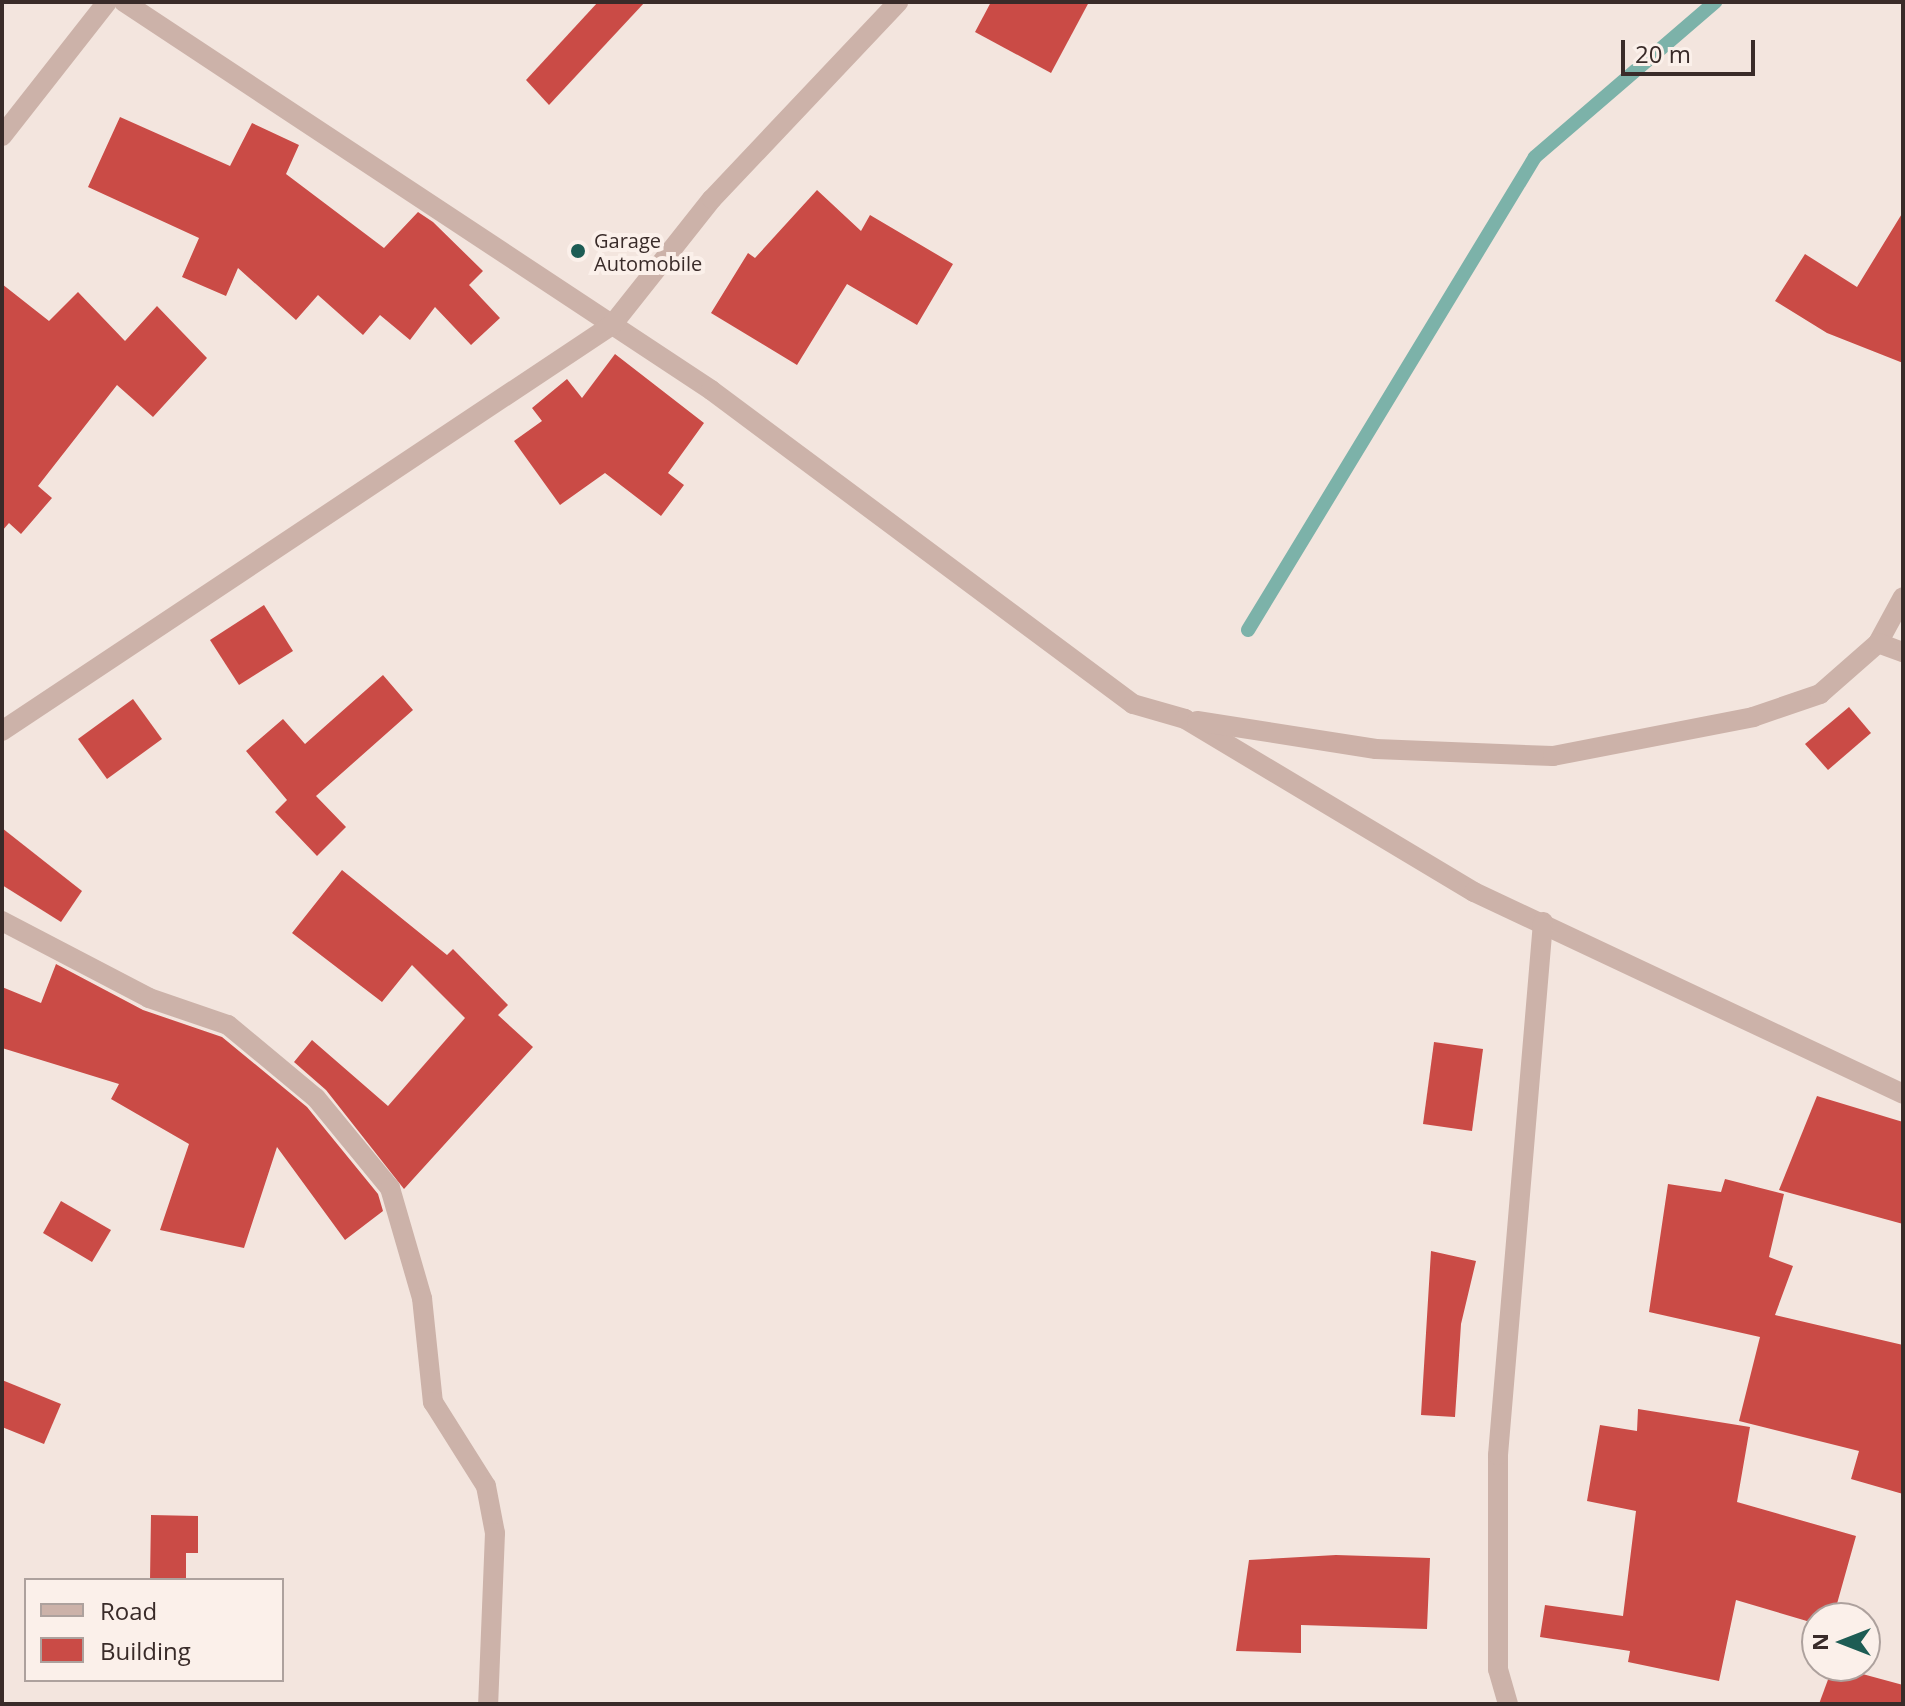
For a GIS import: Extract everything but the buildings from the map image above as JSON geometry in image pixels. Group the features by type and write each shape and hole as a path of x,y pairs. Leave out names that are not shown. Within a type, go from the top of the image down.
{"street":[{"path":"2,136 107,2"},
{"path":"124,2 612,325 1133,704 1185,719 1376,749 1553,756 1753,717 1820,694 1878,643 1903,597"},
{"path":"2,731 612,325 712,199 898,2"},
{"path":"1878,643 1903,652"},
{"path":"1185,719 1474,892 1903,1094"},
{"path":"2,921 149,998 228,1025 316,1098 390,1188 422,1298 433,1402 486,1486 495,1533 488,1704"},
{"path":"1508,1704 1498,1669 1498,1455 1543,922"}],"waterway":[{"path":"1248,630 1535,157 1715,2"}],"place":[{"name":"Garage Automobile","path":"578,251"}]}
